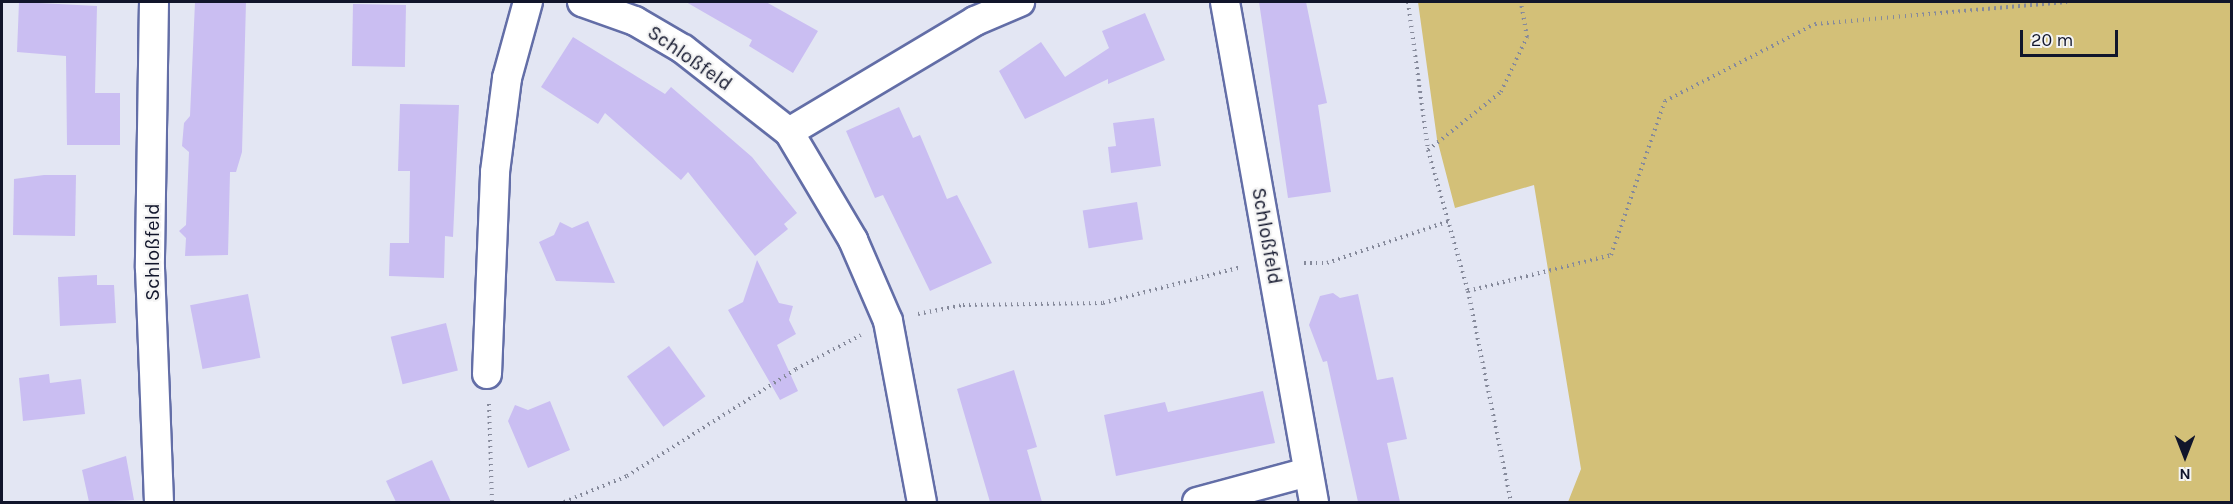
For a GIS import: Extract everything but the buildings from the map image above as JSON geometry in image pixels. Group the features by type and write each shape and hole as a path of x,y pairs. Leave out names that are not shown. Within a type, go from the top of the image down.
{"street":[{"name":"Schloßfeld","path":"154,2 150,268 159,502"},
{"path":"488,374 495,172 507,78 528,2"},
{"name":"Schloßfeld","path":"582,2 634,21 683,49 789,132 853,240 888,321 922,502"},
{"path":"789,132 975,21 1020,2"},
{"name":"Schloßfeld","path":"1224,2 1314,502"},
{"path":"1197,502 1308,471"}],"path":[{"path":"1408,2 1428,150 1468,291 1511,502"},
{"path":"1428,150 1501,92 1527,37 1521,2"},
{"path":"1468,291 1611,255 1665,101 1815,24 2067,2"},
{"path":"1271,257 1327,263 1449,222"},
{"path":"488,374 492,502"}],"shaded area":[{"path":"1418,2 2231,2 2231,502 1568,502 1581,469 1534,185 1455,208 1437,139"}]}
